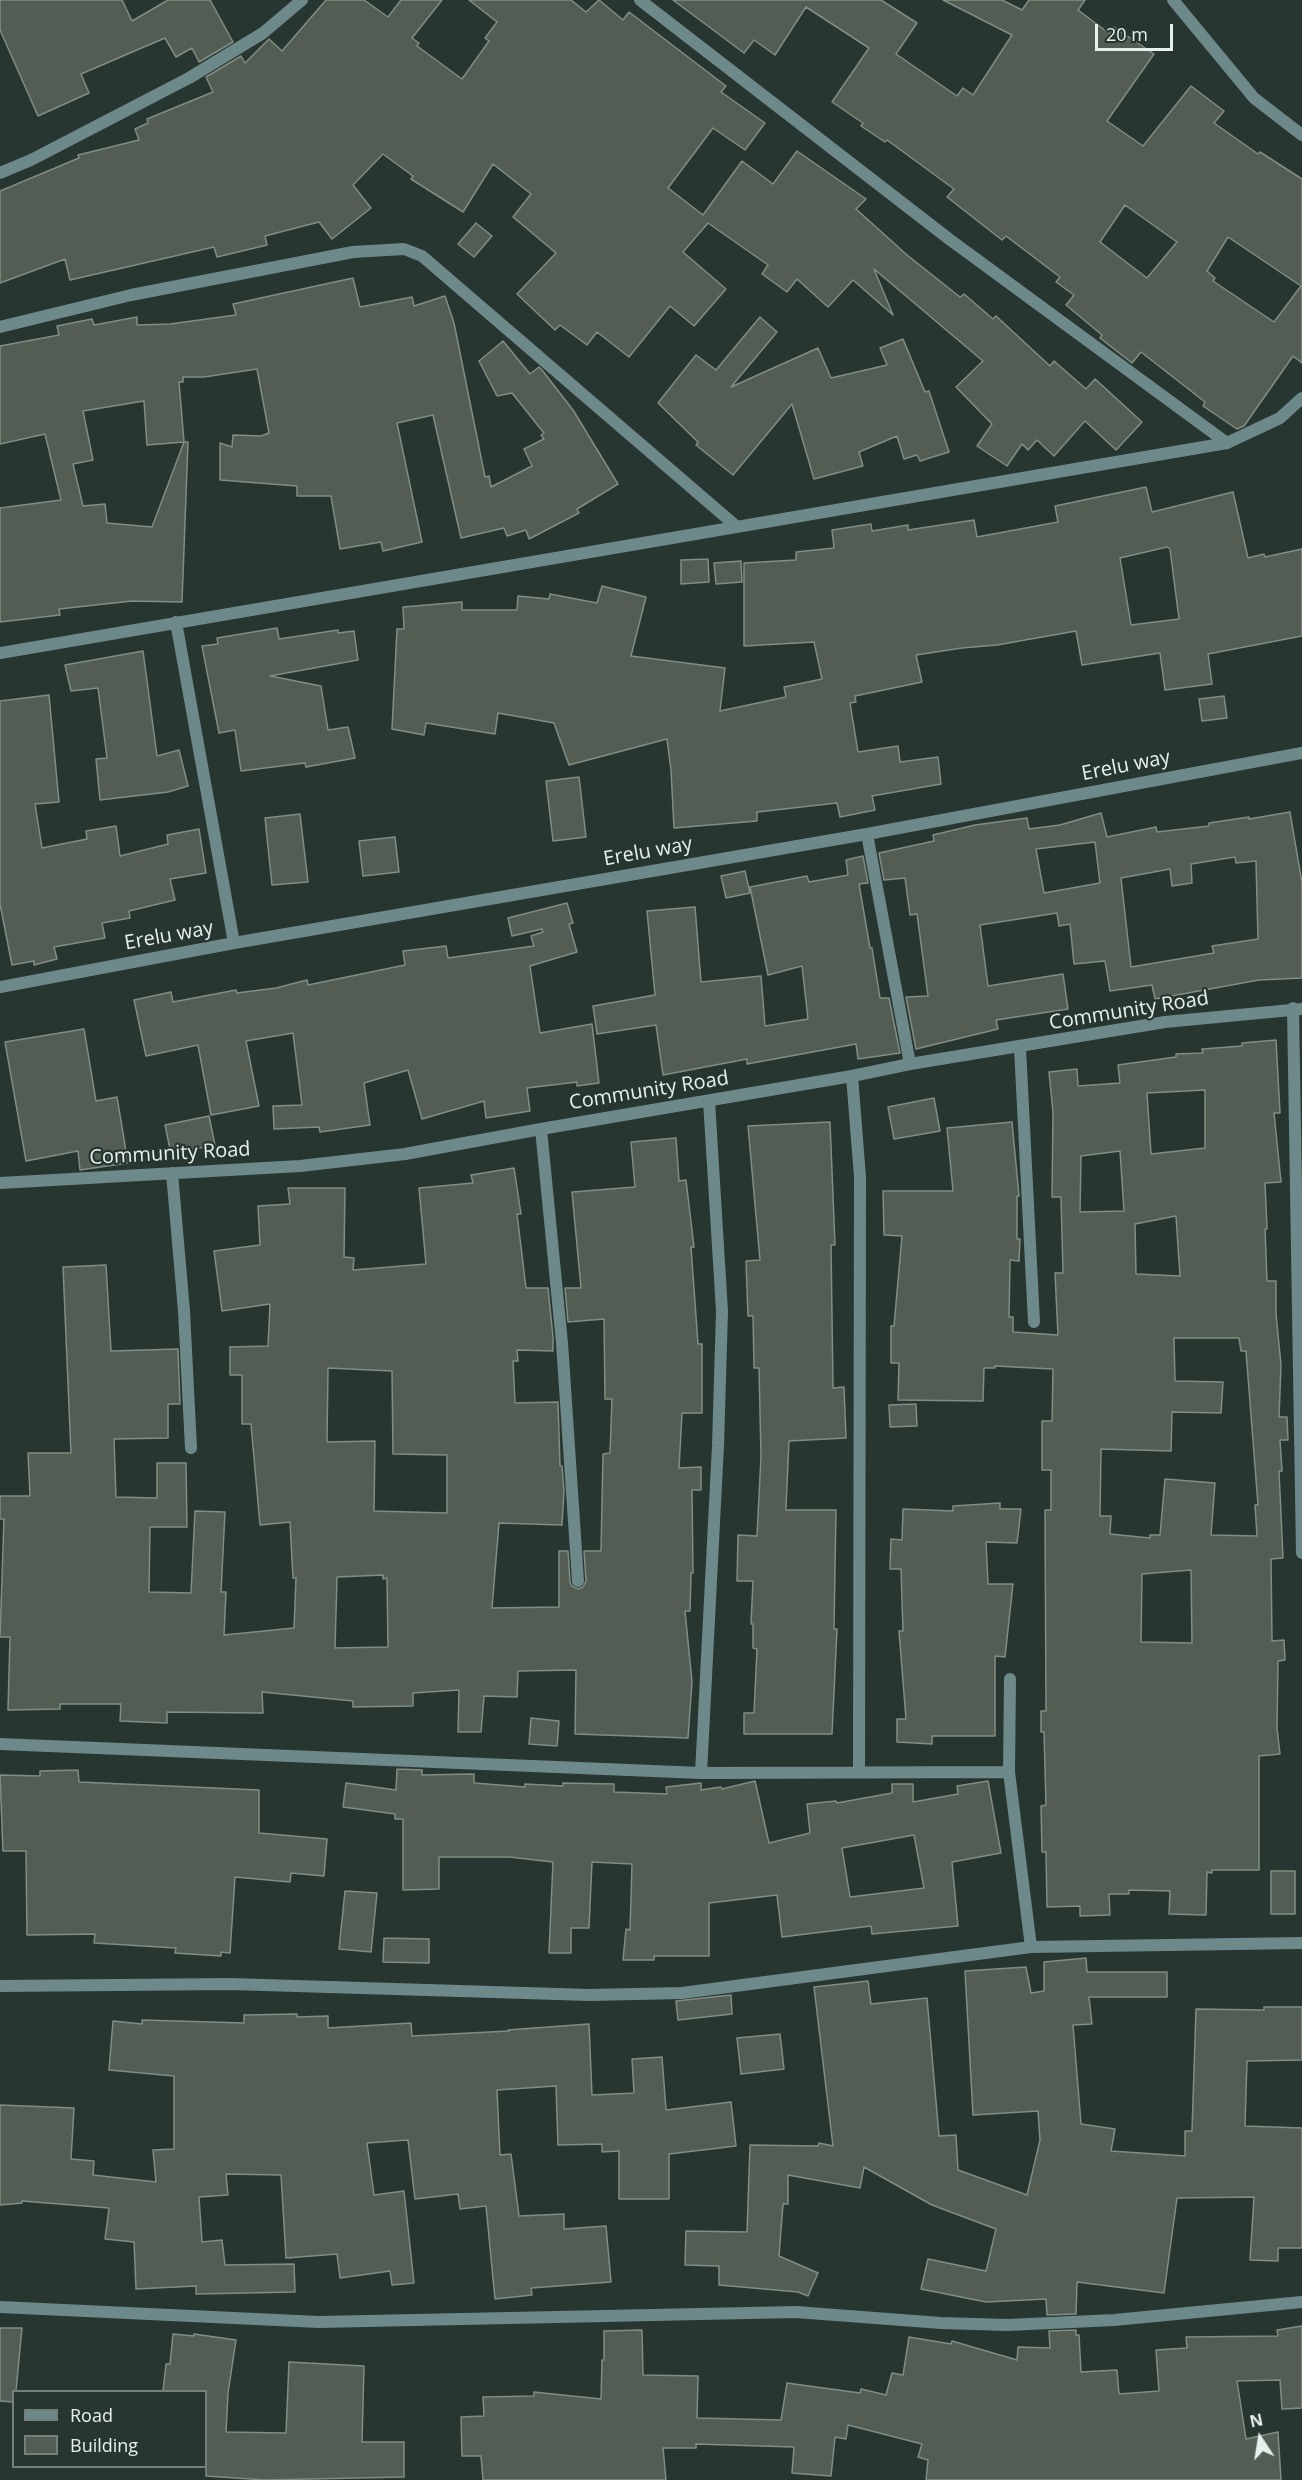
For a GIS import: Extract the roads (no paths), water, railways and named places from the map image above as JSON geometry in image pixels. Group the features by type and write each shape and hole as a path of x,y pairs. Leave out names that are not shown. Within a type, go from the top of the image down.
{"street":[{"path":"0,173 31,160 189,78 263,33 302,0"},
{"path":"640,0 949,239 1227,443"},
{"path":"1173,0 1254,98 1302,135"},
{"path":"0,327 131,295 294,263 352,252 404,249 422,256 736,526"},
{"path":"0,653 1227,443 1280,418 1302,398"},
{"path":"176,622 234,944"},
{"name":"Erelu way","path":"0,987 867,834 1302,753"},
{"path":"867,834 910,1064"},
{"path":"1297,1008 1302,1553"},
{"name":"Community Road","path":"0,1183 300,1166 405,1154 910,1064 1020,1048 1165,1022 1297,1008"},
{"path":"1020,1048 1034,1322"},
{"path":"852,1076 860,1177 859,1771"},
{"path":"701,1773 718,1446 722,1311 709,1101"},
{"path":"541,1129 562,1343 578,1581"},
{"path":"172,1173 184,1311 190,1448"},
{"path":"1010,1679 1009,1772 1031,1947"},
{"path":"0,1744 701,1773 1009,1772"},
{"path":"0,1986 231,1984 590,1995 682,1993 1031,1947 1302,1942"},
{"path":"0,2307 319,2322 796,2312 941,2323 1008,2325 1114,2320 1302,2302"}]}
